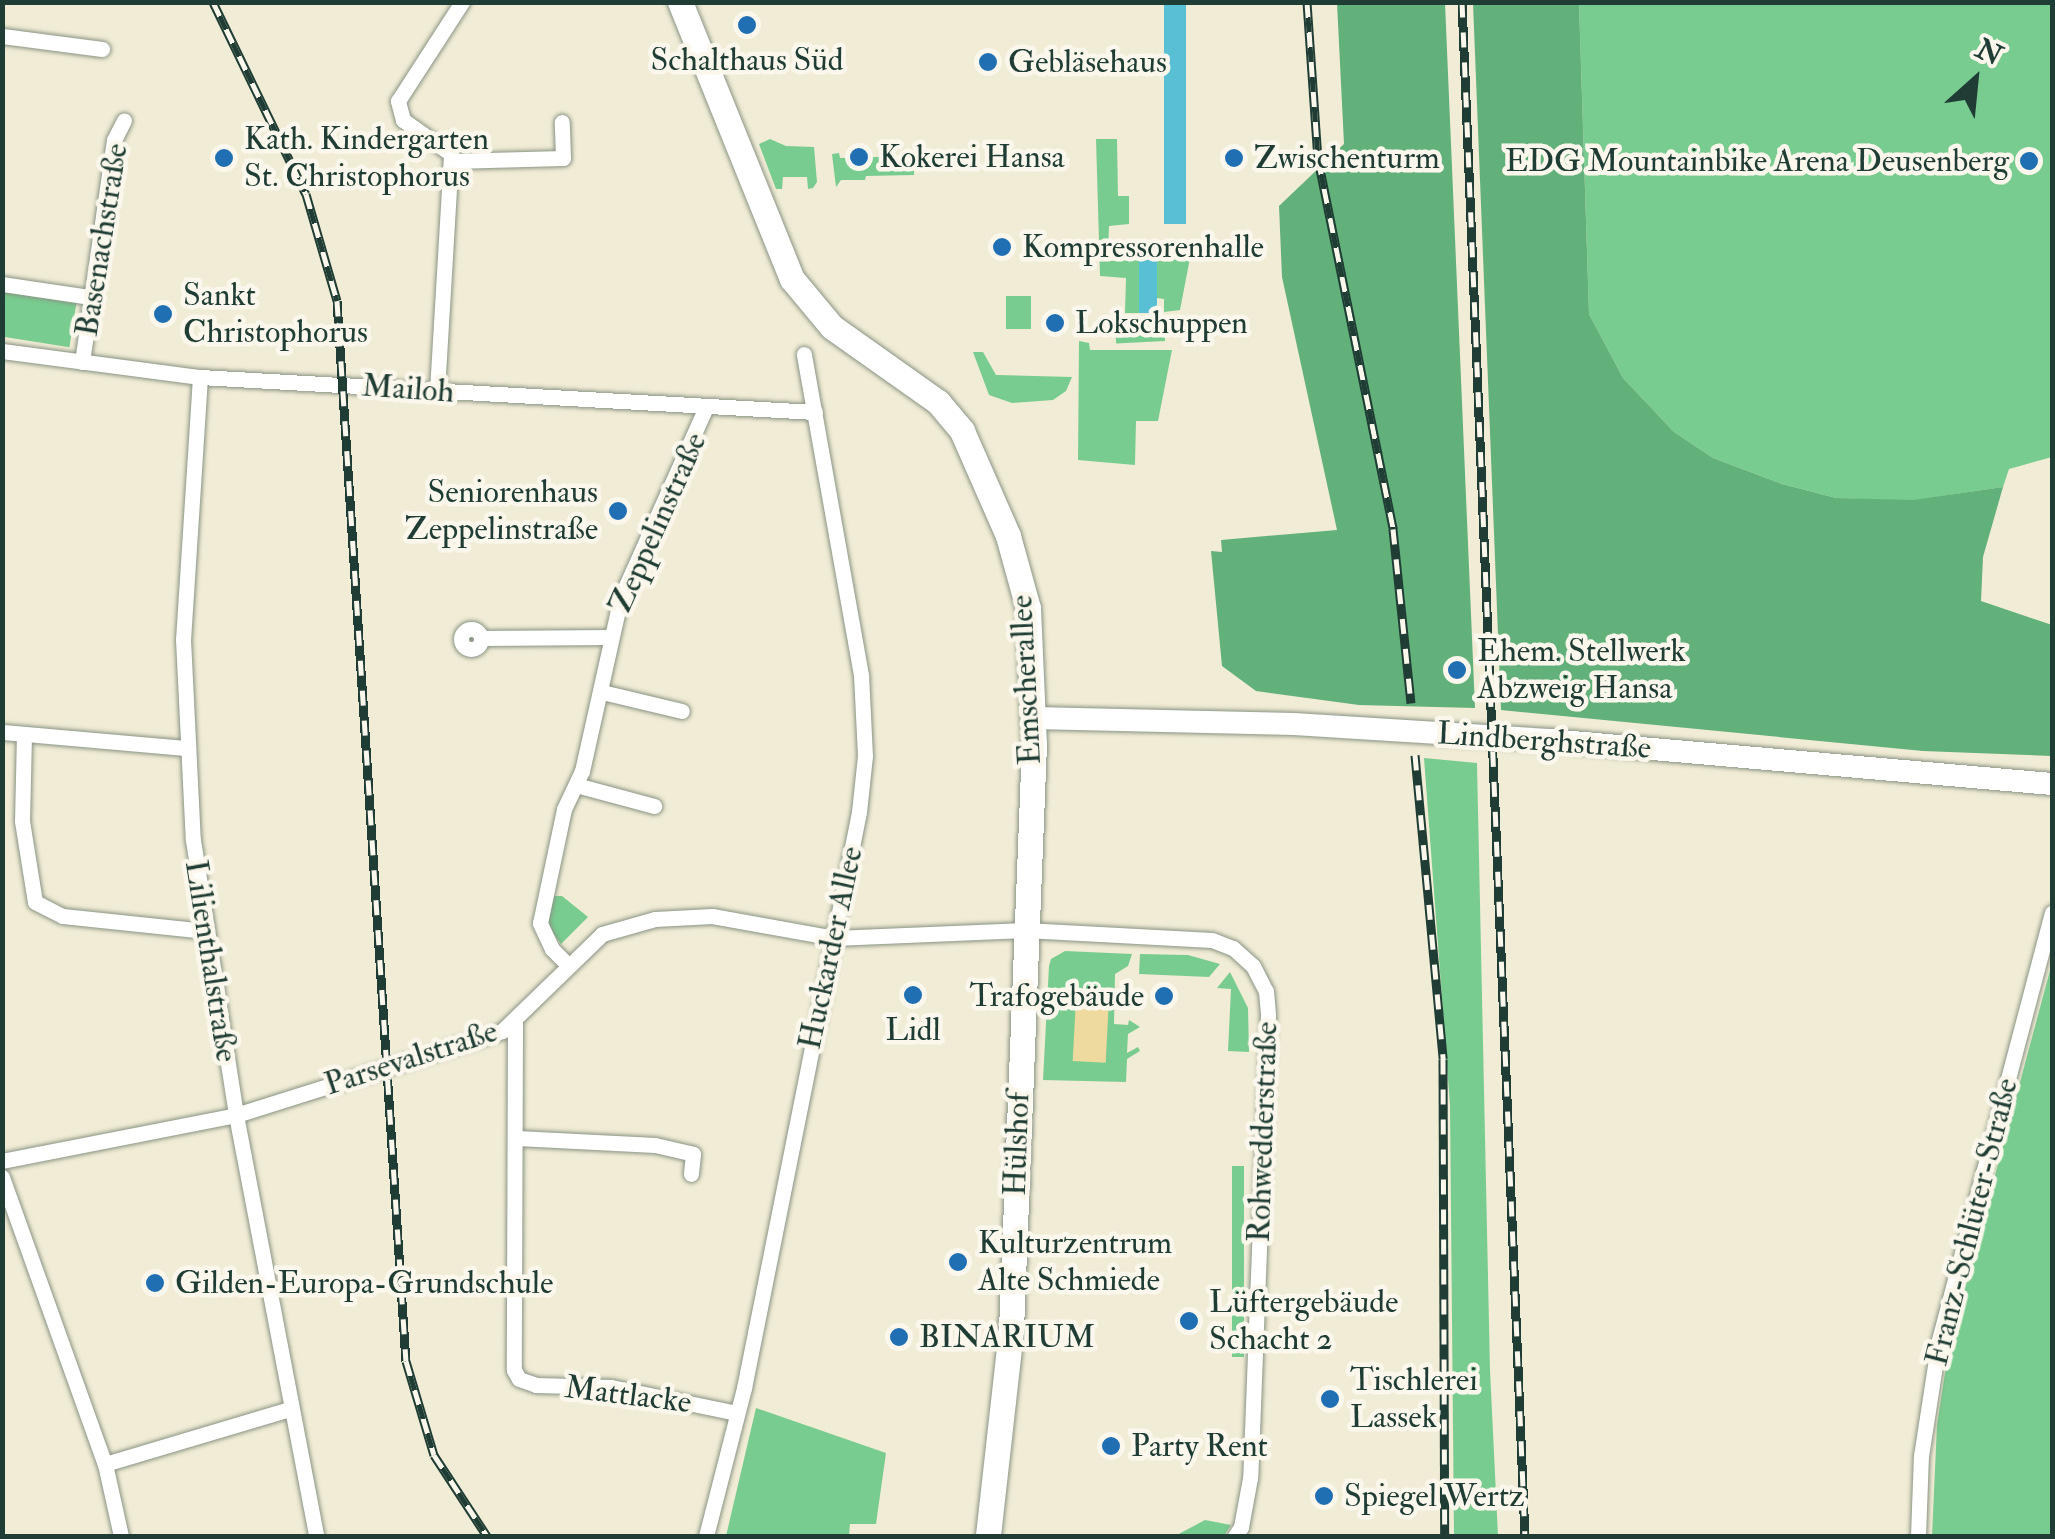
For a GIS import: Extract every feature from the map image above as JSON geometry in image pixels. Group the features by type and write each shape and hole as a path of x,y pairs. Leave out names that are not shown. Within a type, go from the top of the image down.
{"main road":[{"name":"Emscherallee","path":"680,2 782,261 803,296 832,327 938,402 962,431 1018,567 1028,608 1034,718 1024,930"},
{"name":"Lindberghstraße","path":"1034,718 1283,724 1550,740 2052,784"},
{"name":"Hülshof","path":"988,1536 1011,1330 1024,930"}],"street":[{"path":"437,391 451,154 403,120 398,107 401,94 462,2"},
{"path":"2,36 102,49"},
{"name":"Basenachstraße","path":"82,362 114,140 124,120"},
{"path":"451,161 563,158 562,122"},
{"path":"2,284 90,297"},
{"name":"Mailoh","path":"2,350 200,378 705,410 815,412"},
{"name":"Huckarder Allee","path":"706,1536 737,1413 859,812 865,715 804,354"},
{"name":"Lilienthalstraße","path":"200,378 182,639 186,748 204,931 316,1536"},
{"name":"Zeppelinstraße","path":"568,965 552,949 540,922 564,808 576,785 602,692 611,637 634,564 646,549 705,410"},
{"name":"Zeppelinstraße","path":"482,638 611,637"},
{"path":"602,692 682,712"},
{"path":"2,732 186,748"},
{"path":"24,734 22,821 35,902 63,916 204,931"},
{"path":"576,785 654,806"},
{"name":"Franz-Schlüter-Straße","path":"1918,1536 1921,1456 1939,1340 2052,913"},
{"name":"Parsevalstraße","path":"2,1161 236,1115 502,1031 516,1023 602,934 655,919 712,916 834,938 1024,930"},
{"name":"Rohwedderstraße","path":"1024,930 1212,940 1247,958 1266,991 1250,1478 1241,1528 1235,1536"},
{"path":"516,1023 517,1138 656,1146 693,1154 691,1174"},
{"name":"Mattlacke","path":"517,1138 511,1358 519,1378 536,1385 622,1389 737,1413"},
{"path":"2,1178 104,1464 121,1536"},
{"path":"104,1464 290,1409"}],"green space":[{"path":"1337,3 1445,3 1475,708 1359,705 1256,691 1222,666 1211,551 1222,552 1221,540 1337,530 1282,277 1279,206 1344,144"},
{"path":"1473,3 1579,3 1589,314 1623,378 1674,432 1713,458 1782,484 1836,498 1913,500 2003,487 1983,557 1981,601 2052,625 2052,756 1923,751 1501,710"},
{"path":"1579,3 2052,3 2052,457 2009,469 2003,487 1909,501 1836,498 1782,484 1713,458 1674,432 1623,378 1589,314"},
{"path":"770,139 786,146 814,147 817,182 813,188 808,189 807,177 783,177 782,189 776,189 759,144"},
{"path":"1096,139 1117,139 1118,196 1129,196 1129,224 1109,226 1108,253 1110,261 1139,260 1140,313 1125,313 1126,278 1100,276"},
{"path":"839,153 840,158 914,156 914,175 866,176 865,180 841,180 836,187 832,154"},
{"path":"1190,258 1180,310 1164,312 1164,299 1157,298 1157,260"},
{"path":"3,287 77,299 69,347 2,336"},
{"path":"1006,296 1031,296 1031,329 1006,329"},
{"path":"1164,321 1165,341 1116,344 1115,324"},
{"path":"1079,341 1089,343 1090,350 1172,350 1158,421 1136,421 1135,465 1078,460"},
{"path":"973,352 983,352 996,375 1072,377 1066,391 1053,400 1012,403 989,395"},
{"path":"1424,758 1477,763 1490,1370 1498,1536 1454,1536 1450,1105"},
{"path":"549,896 562,896 588,917 561,944 547,925"},
{"path":"1065,951 1132,954 1128,966 1115,974 1114,1024 1128,1025 1129,1020 1140,1027 1128,1034 1127,1053 1138,1047 1140,1051 1127,1059 1126,1082 1043,1080 1049,966 1051,959"},
{"path":"1140,954 1188,955 1220,964 1209,977 1139,974"},
{"path":"2052,963 2052,1536 1932,1536 1937,1425 1949,1347"},
{"path":"1230,972 1248,1008 1249,1052 1228,1051 1231,989 1217,988"},
{"path":"1232,1166 1244,1166 1244,1357 1232,1357"},
{"path":"756,1408 886,1453 876,1524 850,1524 849,1536 726,1536"},
{"path":"1205,1520 1231,1525 1224,1536 1175,1536"}],"sand":[{"path":"1076,998 1109,1000 1106,1063 1073,1061"}],"water":[{"path":"1164,3 1186,3 1186,224 1164,224"},
{"path":"1139,260 1157,260 1157,313 1139,313"}],"railway":[{"path":"213,2 306,194 337,301 406,1361 434,1455 487,1536"},
{"path":"1307,2 1318,159 1393,529 1411,703"},
{"path":"1462,2 1525,1536"},
{"path":"1415,755 1443,1059 1445,1536"}],"place":[{"name":"Schalthaus Süd","path":"747,25"},
{"name":"Gebläsehaus","path":"988,62"},
{"name":"Kokerei Hansa","path":"859,157"},
{"name":"Kath. Kindergarten St. Christophorus","path":"224,158"},
{"name":"Zwischenturm","path":"1234,158"},
{"name":"EDG Mountainbike Arena Deusenberg","path":"2029,161"},
{"name":"Kompressorenhalle","path":"1002,247"},
{"name":"Sankt Christophorus","path":"163,314"},
{"name":"Lokschuppen","path":"1055,323"},
{"name":"Seniorenhaus Zeppelinstraße","path":"618,511"},
{"name":"Ehem. Stellwerk Abzweig Hansa","path":"1457,670"},
{"name":"Lidl","path":"913,995"},
{"name":"Trafogebäude","path":"1164,996"},
{"name":"Kulturzentrum Alte Schmiede","path":"958,1262"},
{"name":"Gilden-Europa-Grundschule","path":"155,1283"},
{"name":"Lüftergebäude Schacht 2","path":"1189,1321"},
{"name":"BINARIUM","path":"899,1337"},
{"name":"Tischlerei Lassek","path":"1330,1399"},
{"name":"Party Rent","path":"1111,1446"},
{"name":"Spiegel Wertz","path":"1324,1496"}]}
